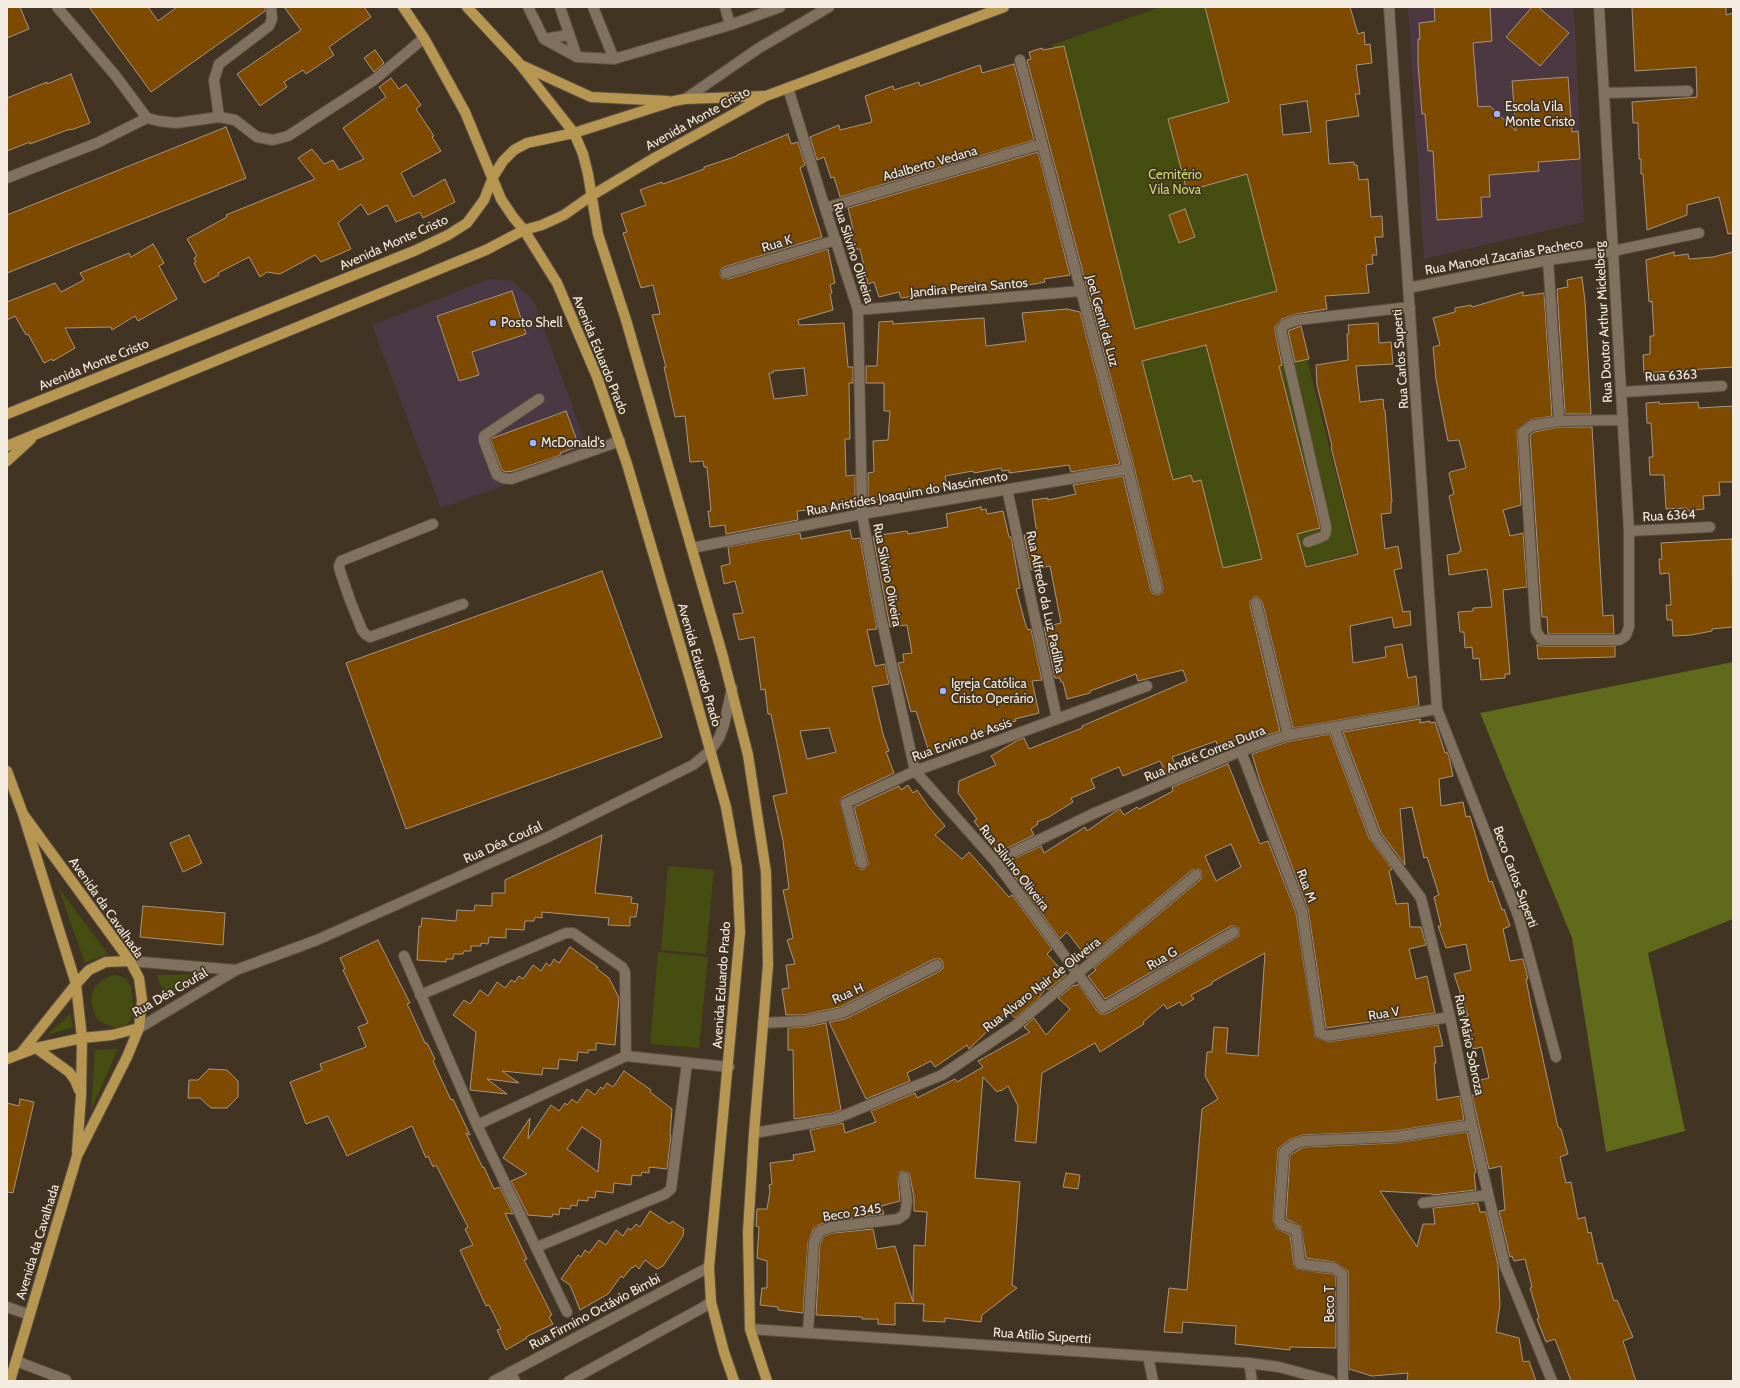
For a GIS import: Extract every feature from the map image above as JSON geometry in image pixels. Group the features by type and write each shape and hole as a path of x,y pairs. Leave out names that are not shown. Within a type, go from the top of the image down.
{"main road":[{"name":"Avenida Eduardo Prado","path":"403,7 424,38 465,112 501,199 524,230 557,283 597,377 620,441 726,807 737,868 740,932 729,1067 709,1267 711,1302 724,1352 734,1381"},
{"name":"Avenida Eduardo Prado","path":"468,7 519,64 574,133 583,154 598,234 626,320 692,548 732,688 748,755 766,872 768,965 754,1133 748,1232 750,1329 767,1381"},
{"name":"Avenida Monte Cristo","path":"7,446 486,250 524,230 542,225 564,215 591,196 656,157 766,96 1004,7"},
{"path":"519,64 591,97 674,101"},
{"name":"Avenida Monte Cristo","path":"7,414 406,254 448,235 467,223 484,200 492,177 503,161 514,150 527,143 574,133 674,101 685,99 766,96"},
{"path":"7,461 35,435"},
{"name":"Avenida da Cavalhada","path":"7,771 23,814 76,984 82,1038 81,1095 77,1156"},
{"name":"Avenida da Cavalhada","path":"10,1381 77,1156 127,1057 139,1028 142,1000 139,978 130,961 23,814"},
{"name":"Rua Déa Coufal","path":"21,1052 89,970 106,962 130,961"},
{"name":"Rua Déa Coufal","path":"7,1059 21,1052 36,1048 82,1038 112,1035 139,1028"},
{"path":"36,1048 69,1072 75,1080 81,1095"}],"street":[{"path":"57,7 115,75 147,118 159,122 176,123 219,117 235,120 258,137 273,140 288,136 374,80 424,38"},
{"path":"219,117 214,80 219,64 269,26 272,19 271,7"},
{"path":"528,7 544,39 577,57 614,59 730,25 780,7"},
{"path":"560,7 577,57"},
{"path":"593,7 614,59"},
{"path":"724,7 730,25"},
{"path":"685,99 759,48 829,7"},
{"name":"Rua Carlos Superti","path":"1388,7 1437,710"},
{"name":"Rua Doutor Arthur Mickelberg","path":"1559,421 1531,426 1523,432 1536,631 1542,640 1547,641 1619,640 1626,635 1628,627 1629,531 1599,7"},
{"path":"544,39 569,35"},
{"name":"Joel Gentil da Luz","path":"1020,60 1128,469 1157,589"},
{"name":"Rua Silvino Oliveira","path":"788,88 858,310 862,514 881,616 915,772 995,861 1103,1008"},
{"path":"1604,93 1688,91"},
{"path":"7,178 97,143 147,118"},
{"name":"Adalberto Vedana","path":"825,208 1042,144"},
{"name":"Rua Manoel Zacarias Pacheco","path":"1408,288 1548,260 1613,251 1699,233"},
{"name":"Rua K","path":"726,273 836,240"},
{"path":"1548,260 1559,421 1623,420"},
{"name":"Jandira Pereira Santos","path":"858,310 1081,291"},
{"path":"1308,542 1324,536 1326,526 1281,330 1284,325 1297,320 1410,307"},
{"name":"Rua 6363","path":"1622,392 1722,386"},
{"path":"540,399 484,436 484,441 497,475 510,479 620,441"},
{"name":"Rua Aristídes Joaquim do Nascimento","path":"692,548 862,514 1128,469"},
{"name":"Rua Alfredo da Luz Padilha","path":"1007,489 1057,720"},
{"path":"433,524 341,561 339,566 340,571 362,630 370,637 375,636 463,604"},
{"name":"Rua 6364","path":"1629,531 1710,527"},
{"path":"1256,603 1288,735"},
{"name":"Rua Ervino de Assis","path":"862,862 846,803 915,772 1147,686"},
{"name":"Rua Déa Coufal","path":"139,1028 236,970 317,940 548,837 694,765 710,751 719,738 724,725 732,688"},
{"name":"Rua André Correa Dutra","path":"995,861 1097,812 1241,751 1288,735 1437,710"},
{"name":"Beco Carlos Superti","path":"1437,710 1519,918 1556,1057"},
{"name":"Rua Mário Sobroza","path":"1334,727 1375,836 1420,898 1450,1017 1472,1125 1505,1266 1552,1381"},
{"name":"Rua M","path":"1241,751 1302,911 1320,1031 1322,1035"},
{"name":"Rua Alvaro Nair de Oliveira","path":"754,1133 835,1119 942,1075 1016,1025 1078,975 1196,875"},
{"name":"Rua G","path":"1103,1008 1234,932"},
{"path":"420,995 566,933 573,933 622,967 625,972 626,1056"},
{"path":"404,956 477,1125 567,1312"},
{"name":"Rua Déa Coufal","path":"130,961 236,970"},
{"name":"Rua H","path":"764,1022 804,1021 842,1013 937,965"},
{"name":"Rua V","path":"1322,1035 1327,1036 1450,1017"},
{"path":"477,1125 626,1056 729,1067"},
{"path":"537,1247 665,1194 670,1190 687,1063"},
{"name":"Beco T","path":"1343,1381 1342,1274 1334,1268 1300,1264 1296,1230 1282,1225 1278,1216 1284,1152 1293,1145 1303,1141 1395,1137 1472,1125"},
{"name":"Beco 2345","path":"808,1332 814,1242 820,1231 832,1227 898,1219 905,1214 907,1202 904,1177"},
{"path":"1423,1203 1488,1195"},
{"name":"Rua Firmino Octávio Bimbi","path":"494,1381 512,1377 709,1267"},
{"path":"569,1381 711,1302"},
{"path":"7,1307 30,1315"},
{"name":"Rua Atílio Supertti","path":"750,1329 1249,1363 1279,1366 1331,1381"},
{"path":"1148,1356 1153,1381"},
{"path":"16,1361 66,1380"},
{"path":"1249,1363 1252,1381"}],"shaded area":[{"name":"Escola Vila Monte Cristo","path":"1408,7 1574,7 1584,222 1424,259"},
{"path":"489,279 512,281 534,301 590,455 441,508 372,325"}],"green space":[{"name":"Cemitério Vila Nova","path":"1160,7 1218,7 1356,553 1192,596 1052,45"},
{"path":"1733,662 1733,919 1648,953 1685,1131 1606,1152 1572,938 1480,713"},
{"path":"668,866 714,870 706,954 661,950"},
{"path":"58,887 108,954 85,963"},
{"path":"658,952 708,957 699,1048 650,1044"},
{"path":"212,974 165,998 157,975"},
{"path":"116,975 126,979 131,987 134,1012 130,1021 126,1025 115,1028 96,1018 91,1002 95,987 101,981 110,976"},
{"path":"70,1014 73,1027 47,1035"},
{"path":"118,1049 91,1110 95,1050"}],"building":[{"path":"7,7 20,7 29,29 7,38"},
{"path":"89,7 148,7 158,21 177,7 265,7 265,11 151,92"},
{"path":"284,7 364,7 371,17 329,47 334,55 306,74 303,70 284,82 287,87 260,106 237,74 301,30"},
{"path":"1205,7 1350,7 1358,34 1364,32 1365,45 1370,44 1372,63 1356,65 1360,94 1355,94 1359,116 1326,121 1329,164 1354,162 1354,165 1357,165 1359,180 1368,179 1371,217 1382,216 1383,237 1375,237 1377,255 1372,255 1373,264 1366,265 1369,293 1325,296 1327,309 1296,314 1282,319 1275,327 1275,331 1282,365 1279,366 1320,527 1297,534 1306,567 1358,554 1317,385 1316,365 1348,360 1348,325 1378,323 1379,343 1391,342 1393,364 1356,366 1360,402 1383,399 1392,502 1391,513 1381,514 1385,549 1398,546 1402,568 1394,570 1403,612 1410,611 1411,625 1394,628 1392,617 1350,626 1353,663 1386,657 1385,647 1402,644 1408,678 1416,676 1419,706 1293,728 1262,601 1258,597 1254,597 1250,601 1250,605 1280,731 1249,741 1247,736 1218,747 1216,741 1172,757 1178,770 1167,775 1160,761 1123,776 1119,767 1091,779 1095,788 1071,798 1073,802 1049,817 1037,822 1038,824 1031,829 1034,835 997,853 974,821 977,819 958,793 959,781 996,765 991,756 1018,740 1024,738 1029,749 1082,728 1082,726 1187,681 1183,670 1138,681 1136,674 1090,691 1090,693 1067,699 1063,682 1061,682 1060,678 1055,678 1044,627 1061,623 1050,566 1031,570 1024,535 1037,534 1032,500 1048,498 1048,500 1076,494 1073,485 1123,476 1151,591 1153,594 1158,595 1162,593 1163,588 1134,467 1027,60 1031,59 1029,52 1042,48 1043,50 1064,46 1135,329 1277,291 1247,174 1187,191 1168,119 1229,102","holes":["1307,101 1311,132 1283,135 1280,105","1206,345 1262,559 1223,568 1201,480 1193,482 1191,475 1173,480 1142,361"]},
{"path":"1434,7 1490,7 1492,41 1473,43 1478,107 1490,106 1516,131 1512,81 1568,77 1572,132 1578,131 1580,159 1538,162 1539,171 1489,175 1490,197 1481,197 1482,217 1437,220 1433,151 1428,151 1425,114 1422,114 1418,64 1418,39 1420,39 1419,23 1435,21"},
{"path":"1532,7 1538,7 1569,33 1540,66 1506,37"},
{"path":"1632,7 1726,7 1726,15 1733,13 1733,233 1728,234 1719,197 1687,205 1687,215 1647,230 1643,174 1641,174 1641,159 1639,159 1638,123 1633,123 1632,102 1697,97 1696,67 1635,71"},
{"path":"375,50 384,63 374,72 364,58"},
{"path":"1014,64 1034,140 840,197 834,177 831,178 824,157 817,160 810,137 839,125 840,130 872,122 865,96 893,86 894,90 919,82 920,86 980,65 982,73"},
{"path":"71,74 90,123 7,151 7,98"},
{"path":"391,78 399,89 406,84 421,105 416,109 434,136 432,137 441,151 401,173 413,197 445,179 455,202 423,218 420,212 396,222 387,205 368,215 361,204 338,223 351,249 321,262 315,255 280,274 267,272 260,277 249,257 218,273 219,275 204,283 194,263 196,262 194,258 197,256 187,239 227,217 226,215 315,179 298,158 312,149 324,164 333,160 339,170 364,159 343,128 386,97 379,87"},
{"path":"226,127 246,178 7,273 7,215"},
{"path":"788,134 791,144 798,142 805,165 800,168 822,237 724,267 721,269 720,274 722,278 728,279 828,249 835,283 830,285 833,310 798,320 799,325 844,323 848,367 853,367 853,383 849,383 850,439 845,439 846,476 855,475 855,503 852,504 852,507 797,511 798,520 726,534 725,525 710,527 708,511 711,511 707,467 704,467 703,461 690,462 685,416 675,417 664,367 666,367 652,315 660,314 653,285 641,288 623,233 627,232 621,214 646,205 640,190 662,182 663,184","holes":["804,368 807,395 774,399 769,373 773,373 773,371"]},
{"path":"1038,152 1070,275 1044,279 1045,282 1012,289 991,291 981,291 981,288 940,290 941,292 921,293 921,295 901,298 899,292 879,297 874,282 868,284 860,249 854,249 849,230 853,229 848,208"},
{"path":"1185,209 1195,237 1179,243 1169,215"},
{"path":"153,244 164,263 159,266 177,299 138,321 135,316 112,330 111,327 65,328 75,348 53,361 52,359 44,363 28,334 26,335 15,316 7,320 7,302 55,283 61,292 84,280 80,273 129,253 131,257"},
{"path":"1674,252 1674,256 1688,254 1689,259 1713,257 1733,252 1733,367 1644,373 1643,355 1650,354 1650,336 1654,336 1652,301 1649,302 1646,260"},
{"path":"1582,277 1585,301 1591,414 1565,414 1557,289 1568,287 1567,280"},
{"path":"512,291 526,334 472,352 479,375 459,381 437,316"},
{"path":"1523,292 1523,296 1544,293 1552,416 1530,420 1517,430 1521,505 1503,510 1510,536 1523,533 1527,587 1503,590 1510,674 1505,674 1505,678 1481,680 1479,658 1473,659 1472,647 1465,648 1464,632 1460,632 1458,612 1473,611 1473,608 1492,607 1487,569 1449,575 1447,555 1459,553 1459,551 1461,551 1449,496 1454,494 1449,474 1450,472 1466,468 1459,440 1448,441 1436,379 1433,347 1440,345 1433,318 1455,312 1455,308 1471,305 1472,307"},
{"path":"1067,309 1080,312 1120,464 1071,472 1069,465 1009,473 1009,470 1002,471 1001,468 974,473 973,471 945,476 947,486 929,489 929,491 868,501 868,473 874,472 873,441 888,440 890,411 884,411 884,383 866,383 866,366 877,366 879,322 893,321 893,324 984,318 986,346 1026,341 1022,313"},
{"path":"1301,326 1309,359 1295,362 1288,331"},
{"path":"1659,402 1659,404 1698,402 1699,408 1733,406 1733,482 1719,482 1720,495 1703,496 1704,509 1687,511 1687,508 1666,509 1664,475 1650,475 1649,457 1653,457 1651,423 1647,423 1646,403"},
{"name":"McDonald's","path":"566,411 579,446 560,453 561,455 510,472 502,470 490,439"},
{"path":"1560,427 1592,427 1603,616 1613,615 1614,634 1548,634 1547,617 1542,617 1530,435 1534,432"},
{"path":"981,507 981,510 986,509 987,514 1003,511 1009,537 1011,537 1020,588 1016,589 1026,626 1028,630 1031,629 1042,680 1032,681 1039,713 1015,719 1016,721 954,742 956,746 930,755 916,711 911,712 898,663 904,662 903,654 912,653 907,625 890,627 873,536 907,531 908,534 948,527 946,514"},
{"path":"850,530 852,539 860,538 877,629 867,630 875,666 885,664 889,684 872,687 883,734 889,751 886,752 894,773 843,797 840,801 856,865 860,869 864,869 868,865 868,862 854,807 899,786 901,790 908,785 913,793 917,790 945,826 935,835 962,859 969,852 1009,897 1012,895 1052,949 1047,954 1066,975 1048,990 1046,988 1038,999 1015,1018 1008,1011 969,1049 967,1045 935,1067 931,1061 907,1073 910,1081 866,1099 829,1022 845,1019 940,971 943,968 943,962 940,959 934,959 840,1007 803,1015 786,1015 782,989 789,988 786,965 795,964 787,940 793,938 783,890 789,889 783,841 773,796 787,793 771,714 768,714 765,689 761,690 754,637 739,640 733,614 743,613 735,581 724,584 721,566 730,564 728,547 800,533 801,539","holes":["829,728 836,752 807,759 800,731"]},
{"path":"1732,539 1733,627 1712,629 1712,631 1691,635 1673,636 1672,620 1667,620 1666,605 1671,605 1669,573 1660,574 1659,559 1662,559 1661,543"},
{"path":"602,571 662,737 406,829 346,663"},
{"path":"1537,645 1615,646 1615,657 1538,659"},
{"path":"1420,719 1420,723 1430,721 1430,723 1435,722 1445,753 1447,752 1449,757 1453,776 1439,779 1441,806 1463,802 1466,817 1470,816 1489,882 1492,881 1502,910 1504,909 1510,926 1503,929 1510,961 1523,959 1528,979 1526,979 1531,1005 1558,1127 1561,1129 1568,1154 1560,1157 1566,1183 1571,1182 1578,1219 1585,1217 1588,1233 1591,1232 1598,1264 1602,1263 1614,1301 1617,1300 1633,1337 1623,1341 1636,1381 1571,1381 1555,1339 1546,1342 1537,1319 1539,1318 1530,1288 1532,1287 1525,1259 1514,1261 1512,1256 1510,1257 1499,1211 1505,1210 1501,1166 1489,1169 1472,1095 1475,1095 1472,1082 1489,1078 1482,1047 1473,1049 1463,1017 1468,1016 1454,974 1471,970 1466,944 1446,948 1438,926 1441,926 1434,897 1439,895 1427,857 1424,858 1412,807 1400,809 1405,865 1381,833 1343,732"},
{"path":"1330,734 1369,838 1392,869 1389,871 1396,904 1408,903 1410,927 1421,927 1426,945 1409,949 1416,979 1427,976 1435,1013 1326,1028 1308,909 1260,781 1252,754 1290,741"},
{"path":"1228,764 1260,844 1268,841 1296,913 1315,1037 1328,1042 1438,1025 1443,1046 1434,1047 1437,1100 1460,1096 1464,1120 1394,1131 1302,1135 1289,1140 1278,1149 1273,1221 1277,1229 1290,1235 1294,1265 1296,1269 1332,1274 1336,1277 1336,1348 1290,1347 1290,1350 1235,1344 1236,1326 1183,1322 1182,1333 1164,1332 1169,1288 1187,1290 1202,1109 1218,1099 1205,1076 1207,1052 1212,1052 1214,1027 1228,1028 1226,1053 1258,1056 1265,953 1191,995 1194,999 1182,1006 1180,1002 1167,1009 1164,1004 1143,1022 1144,1024 1100,1052 1095,1043 1042,1073 1036,1143 1015,1141 1018,1106 1008,1086 997,1092 983,1077 975,1178 1020,1182 1012,1285 1017,1288 982,1315 981,1322 945,1318 945,1322 923,1321 924,1304 895,1303 895,1325 878,1324 878,1319 816,1315 820,1244 824,1236 833,1233 873,1229 877,1249 895,1246 913,1302 914,1245 925,1246 927,1212 914,1211 914,1198 910,1176 909,1173 904,1171 900,1172 898,1177 900,1201 881,1206 884,1214 831,1221 818,1225 814,1228 808,1242 803,1313 778,1310 778,1307 760,1305 762,1288 767,1288 767,1261 757,1258 759,1227 756,1226 757,1209 767,1209 770,1191 769,1185 772,1184 770,1163 794,1160 793,1155 815,1151 810,1130 843,1123 845,1133 876,1122 871,1111 915,1093 917,1098 955,1079 957,1082 983,1067 978,1061 1030,1032 1024,1027 1034,1018 1046,1035 1070,1009 1058,998 1074,985 1075,986 1078,984 1098,1012 1101,1014 1106,1014 1239,936 1239,928 1231,926 1105,999 1088,976 1096,970 1094,968 1200,880 1202,877 1201,871 1198,869 1192,870 1087,958 1067,932 1060,939 1005,863 1041,846 1044,853 1085,827 1087,831 1120,809 1124,815 1137,807 1139,809 1173,791 1172,787","holes":["1231,844 1241,867 1216,881 1205,856"]},
{"path":"189,835 202,863 183,872 170,843"},
{"path":"602,835 595,893 632,897 631,903 638,904 636,917 630,917 630,926 608,925 609,918 542,912 542,918 535,917 534,921 525,921 524,930 506,929 506,938 489,937 488,944 481,943 481,946 471,946 471,951 464,951 463,954 454,954 453,959 446,959 446,962 417,960 419,926 421,927 422,918 456,921 457,910 474,911 475,905 492,906 492,893 505,893 505,880"},
{"path":"143,906 225,913 223,945 140,937"},
{"path":"378,940 410,1003 407,1004 425,1043 427,1043 435,1059 433,1061 451,1100 453,1099 470,1135 466,1133 483,1168 484,1167 494,1189 500,1187 513,1214 505,1213 527,1259 524,1260 552,1315 549,1317 553,1324 526,1337 527,1338 506,1350 497,1330 501,1329 489,1305 486,1306 460,1250 473,1245 465,1229 468,1227 436,1165 433,1167 428,1156 426,1158 412,1126 347,1156 328,1116 306,1124 290,1082 322,1070 320,1064 366,1047 358,1027 368,1023 343,970 345,969 340,958"},
{"path":"570,947 598,967 596,968 609,978 619,998 615,1045 596,1043 596,1050 588,1050 588,1053 578,1052 577,1061 559,1059 558,1069 543,1068 542,1075 502,1071 519,1083 487,1079 507,1094 470,1090 476,1032 453,1015 464,1000 470,1004 480,990 488,996 497,982 505,988 511,980 515,982 519,976 523,979 533,965 541,971 546,963 550,966 554,959 559,963"},
{"path":"826,1023 841,1110 833,1113 794,1119 793,1050 788,1050 788,1028 805,1027"},
{"path":"209,1069 227,1070 238,1081 238,1097 227,1108 211,1108 200,1098 188,1098 189,1080 198,1080"},
{"path":"624,1071 651,1090 650,1092 672,1109 667,1169 649,1167 649,1173 642,1172 641,1176 632,1175 631,1185 614,1183 613,1193 596,1191 595,1198 588,1197 588,1201 578,1200 577,1206 571,1205 570,1209 560,1208 559,1215 553,1214 552,1217 528,1215 511,1181 527,1174 503,1158 530,1118 528,1139 551,1105 559,1111 565,1103 567,1105 572,1099 577,1103 587,1089 595,1095 601,1087 603,1089 607,1083 613,1087","holes":["582,1127 601,1140 598,1172 567,1149"]},
{"path":"20,1099 34,1102 13,1193 7,1192 7,1103 19,1106"},
{"path":"1467,1132 1476,1172 1474,1173 1476,1190 1432,1195 1380,1191 1417,1247 1423,1224 1435,1224 1433,1208 1478,1203 1480,1212 1486,1212 1498,1265 1500,1305 1496,1332 1519,1338 1523,1362 1529,1361 1536,1381 1407,1381 1408,1373 1372,1376 1349,1369 1348,1271 1335,1262 1306,1258 1301,1226 1286,1219 1290,1155 1304,1147 1395,1143"},
{"path":"1066,1173 1080,1175 1078,1189 1063,1187"},
{"path":"650,1211 670,1224 672,1221 684,1229 683,1236 663,1266 657,1269 645,1260 639,1269 635,1265 623,1278 621,1276 608,1294 580,1310 570,1285 561,1279 578,1255 581,1257 585,1250 589,1253 599,1240 606,1245 616,1230 623,1236 628,1228 631,1230 636,1224 640,1227"}],"place":[{"name":"Escola Vila Monte Cristo","path":"1497,114"},
{"name":"Posto Shell","path":"493,323"},
{"name":"McDonald's","path":"533,443"},
{"name":"Igreja Católica Cristo Operário","path":"943,691"}]}
